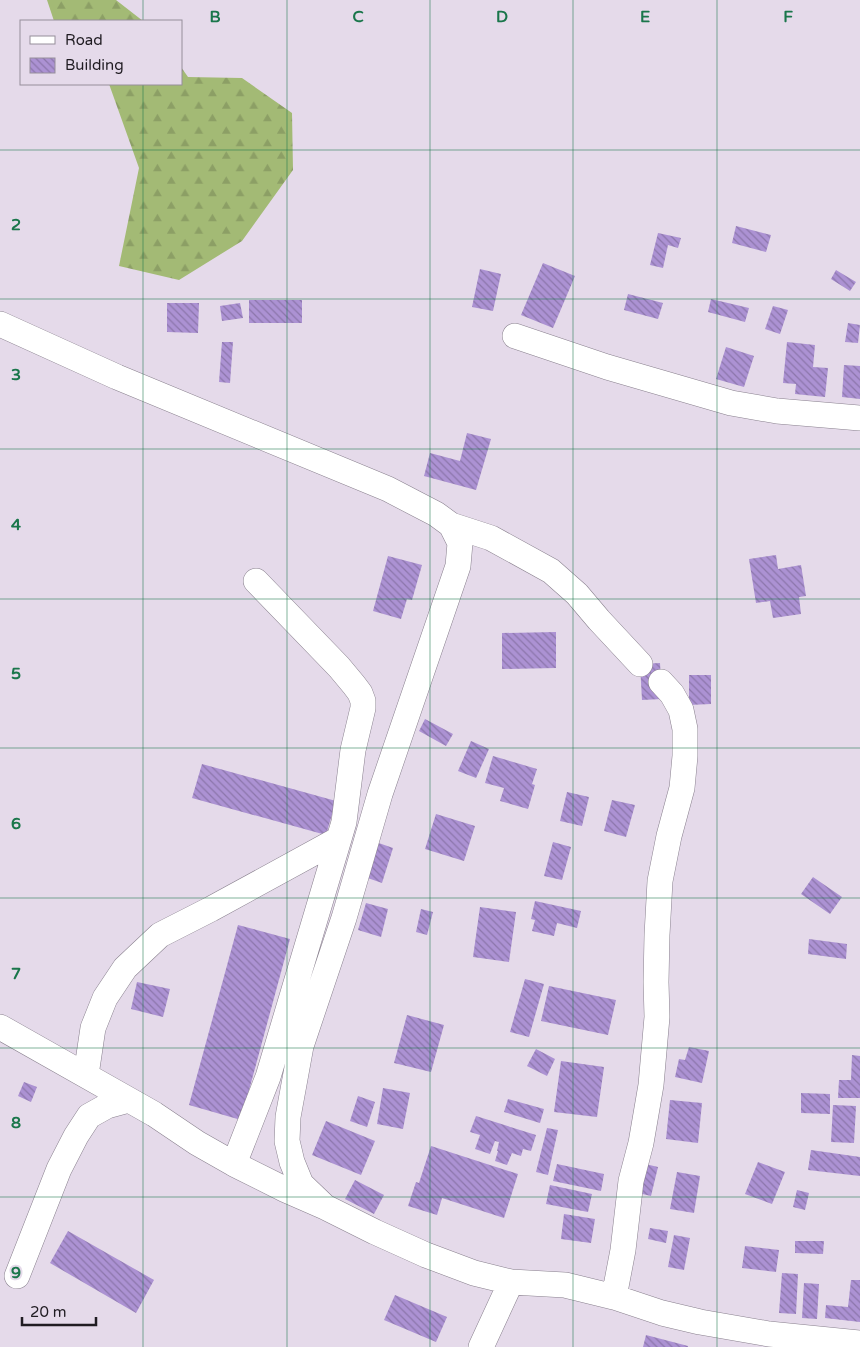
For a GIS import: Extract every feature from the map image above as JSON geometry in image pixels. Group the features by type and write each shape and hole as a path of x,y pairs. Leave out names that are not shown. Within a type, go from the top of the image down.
{"street":[{"path":"0,324 117,377 388,489 436,514 451,525 491,538 551,571 576,594 640,664"},
{"path":"515,336 607,367 731,403 777,411 860,418"},
{"path":"325,1207 301,1184 292,1162 287,1141 291,1099 301,1046 344,918 380,794 458,566 460,543 451,525"},
{"path":"234,1164 268,1077 344,822 353,750 363,708 360,693 339,667 256,581"},
{"path":"614,1297 624,1250 631,1181 642,1143 652,1076 657,1017 656,935 660,881 669,836 682,788 686,756 685,729 681,710 672,694 661,682"},
{"path":"86,1075 93,1028 105,998 125,968 160,935 212,909 339,839"},
{"path":"0,1027 154,1114 234,1164 375,1232 426,1255 474,1273 511,1282 565,1286 614,1297 662,1313 700,1322 769,1334 860,1343"},
{"path":"17,1276 59,1169 76,1136 89,1116 107,1106 129,1100"},
{"path":"481,1347 511,1282"}],"green space":[{"path":"47,0 116,0 142,20 54,20"},
{"path":"182,68 188,77 242,78 292,113 293,170 242,241 179,280 119,266 139,168 109,85 182,85"}],"building":[{"path":"736,226 771,235 766,252 732,243"},
{"path":"658,233 681,238 678,248 668,245 663,268 650,265"},
{"path":"543,263 575,276 553,328 521,315"},
{"path":"480,269 501,274 493,311 472,307"},
{"path":"836,270 856,282 850,291 831,279"},
{"path":"628,294 663,303 658,319 624,310"},
{"path":"711,299 749,308 745,322 708,312"},
{"path":"249,300 302,300 302,323 249,323"},
{"path":"167,303 199,303 198,333 167,332"},
{"path":"240,303 243,318 222,321 220,306"},
{"path":"773,306 788,310 780,334 765,329"},
{"path":"848,323 860,325 858,343 845,342"},
{"path":"222,342 233,342 230,383 219,382"},
{"path":"787,342 815,345 813,367 828,368 825,397 795,394 796,384 783,383"},
{"path":"726,347 754,356 744,387 716,379"},
{"path":"844,365 860,366 860,399 842,397"},
{"path":"467,433 491,439 476,490 424,476 430,453 460,461"},
{"path":"776,555 778,569 801,565 806,596 799,597 801,614 773,618 770,601 756,603 749,559"},
{"path":"388,556 422,565 412,600 407,599 401,619 373,611"},
{"path":"556,632 556,668 502,669 502,633"},
{"path":"660,663 662,699 642,700 640,664"},
{"path":"689,675 711,675 711,704 689,705"},
{"path":"425,719 453,734 446,746 419,731"},
{"path":"471,741 489,749 476,778 458,771"},
{"path":"493,756 537,769 532,784 535,785 528,809 500,801 504,788 485,783"},
{"path":"202,764 336,801 326,835 192,798"},
{"path":"567,792 589,797 582,826 560,821"},
{"path":"612,800 635,805 626,837 604,831"},
{"path":"436,814 475,826 464,861 425,849"},
{"path":"373,841 393,848 382,883 362,876"},
{"path":"553,842 571,847 562,880 544,876"},
{"path":"813,877 842,897 830,914 801,894"},
{"path":"535,901 581,911 577,928 557,923 554,936 532,931 535,920 531,919"},
{"path":"366,903 388,909 381,937 358,930"},
{"path":"480,907 516,912 509,962 473,957"},
{"path":"421,909 433,912 427,935 416,932"},
{"path":"238,925 290,939 241,1120 189,1105"},
{"path":"809,939 847,944 846,959 808,954"},
{"path":"525,979 544,984 529,1037 510,1032"},
{"path":"137,982 170,989 163,1017 131,1009"},
{"path":"549,986 616,1000 608,1035 541,1021"},
{"path":"407,1015 444,1025 431,1072 394,1063"},
{"path":"689,1047 709,1051 702,1083 675,1077 679,1059 685,1060"},
{"path":"536,1049 555,1059 547,1076 527,1066"},
{"path":"852,1055 860,1056 860,1098 838,1098 839,1080 851,1080"},
{"path":"561,1061 604,1067 597,1117 554,1112"},
{"path":"24,1082 37,1087 31,1102 18,1096"},
{"path":"383,1088 410,1093 403,1129 377,1124"},
{"path":"801,1093 830,1094 830,1114 801,1113"},
{"path":"358,1096 375,1102 367,1127 350,1121"},
{"path":"508,1099 544,1109 540,1123 504,1112"},
{"path":"670,1100 702,1103 698,1143 666,1139"},
{"path":"833,1105 856,1106 854,1143 831,1142"},
{"path":"476,1116 536,1135 531,1151 523,1149 521,1156 512,1153 507,1165 495,1161 499,1142 495,1141 490,1154 475,1149 480,1135 470,1132"},
{"path":"326,1121 375,1141 361,1175 312,1155"},
{"path":"547,1128 558,1130 548,1175 536,1172"},
{"path":"431,1146 518,1174 504,1218 442,1198 437,1215 408,1206 416,1182 419,1183"},
{"path":"811,1150 860,1157 860,1176 808,1170"},
{"path":"758,1162 785,1172 772,1204 745,1194"},
{"path":"641,1163 658,1167 651,1196 634,1192"},
{"path":"557,1164 604,1174 601,1191 553,1181"},
{"path":"677,1172 700,1176 694,1213 670,1209"},
{"path":"355,1180 384,1195 374,1214 345,1199"},
{"path":"550,1185 592,1194 588,1212 546,1204"},
{"path":"797,1190 809,1193 805,1210 793,1207"},
{"path":"564,1214 595,1219 591,1243 561,1239"},
{"path":"650,1228 668,1231 666,1243 648,1239"},
{"path":"68,1231 154,1280 136,1313 50,1263"},
{"path":"674,1235 690,1238 684,1270 668,1267"},
{"path":"795,1241 824,1241 823,1254 795,1253"},
{"path":"745,1246 779,1250 776,1272 742,1268"},
{"path":"782,1273 798,1274 796,1314 779,1313"},
{"path":"851,1280 860,1280 860,1322 825,1318 826,1305 848,1307"},
{"path":"804,1283 819,1284 817,1319 802,1318"},
{"path":"395,1295 447,1317 436,1342 384,1320"},
{"path":"646,1335 688,1346 688,1347 643,1347"}]}
